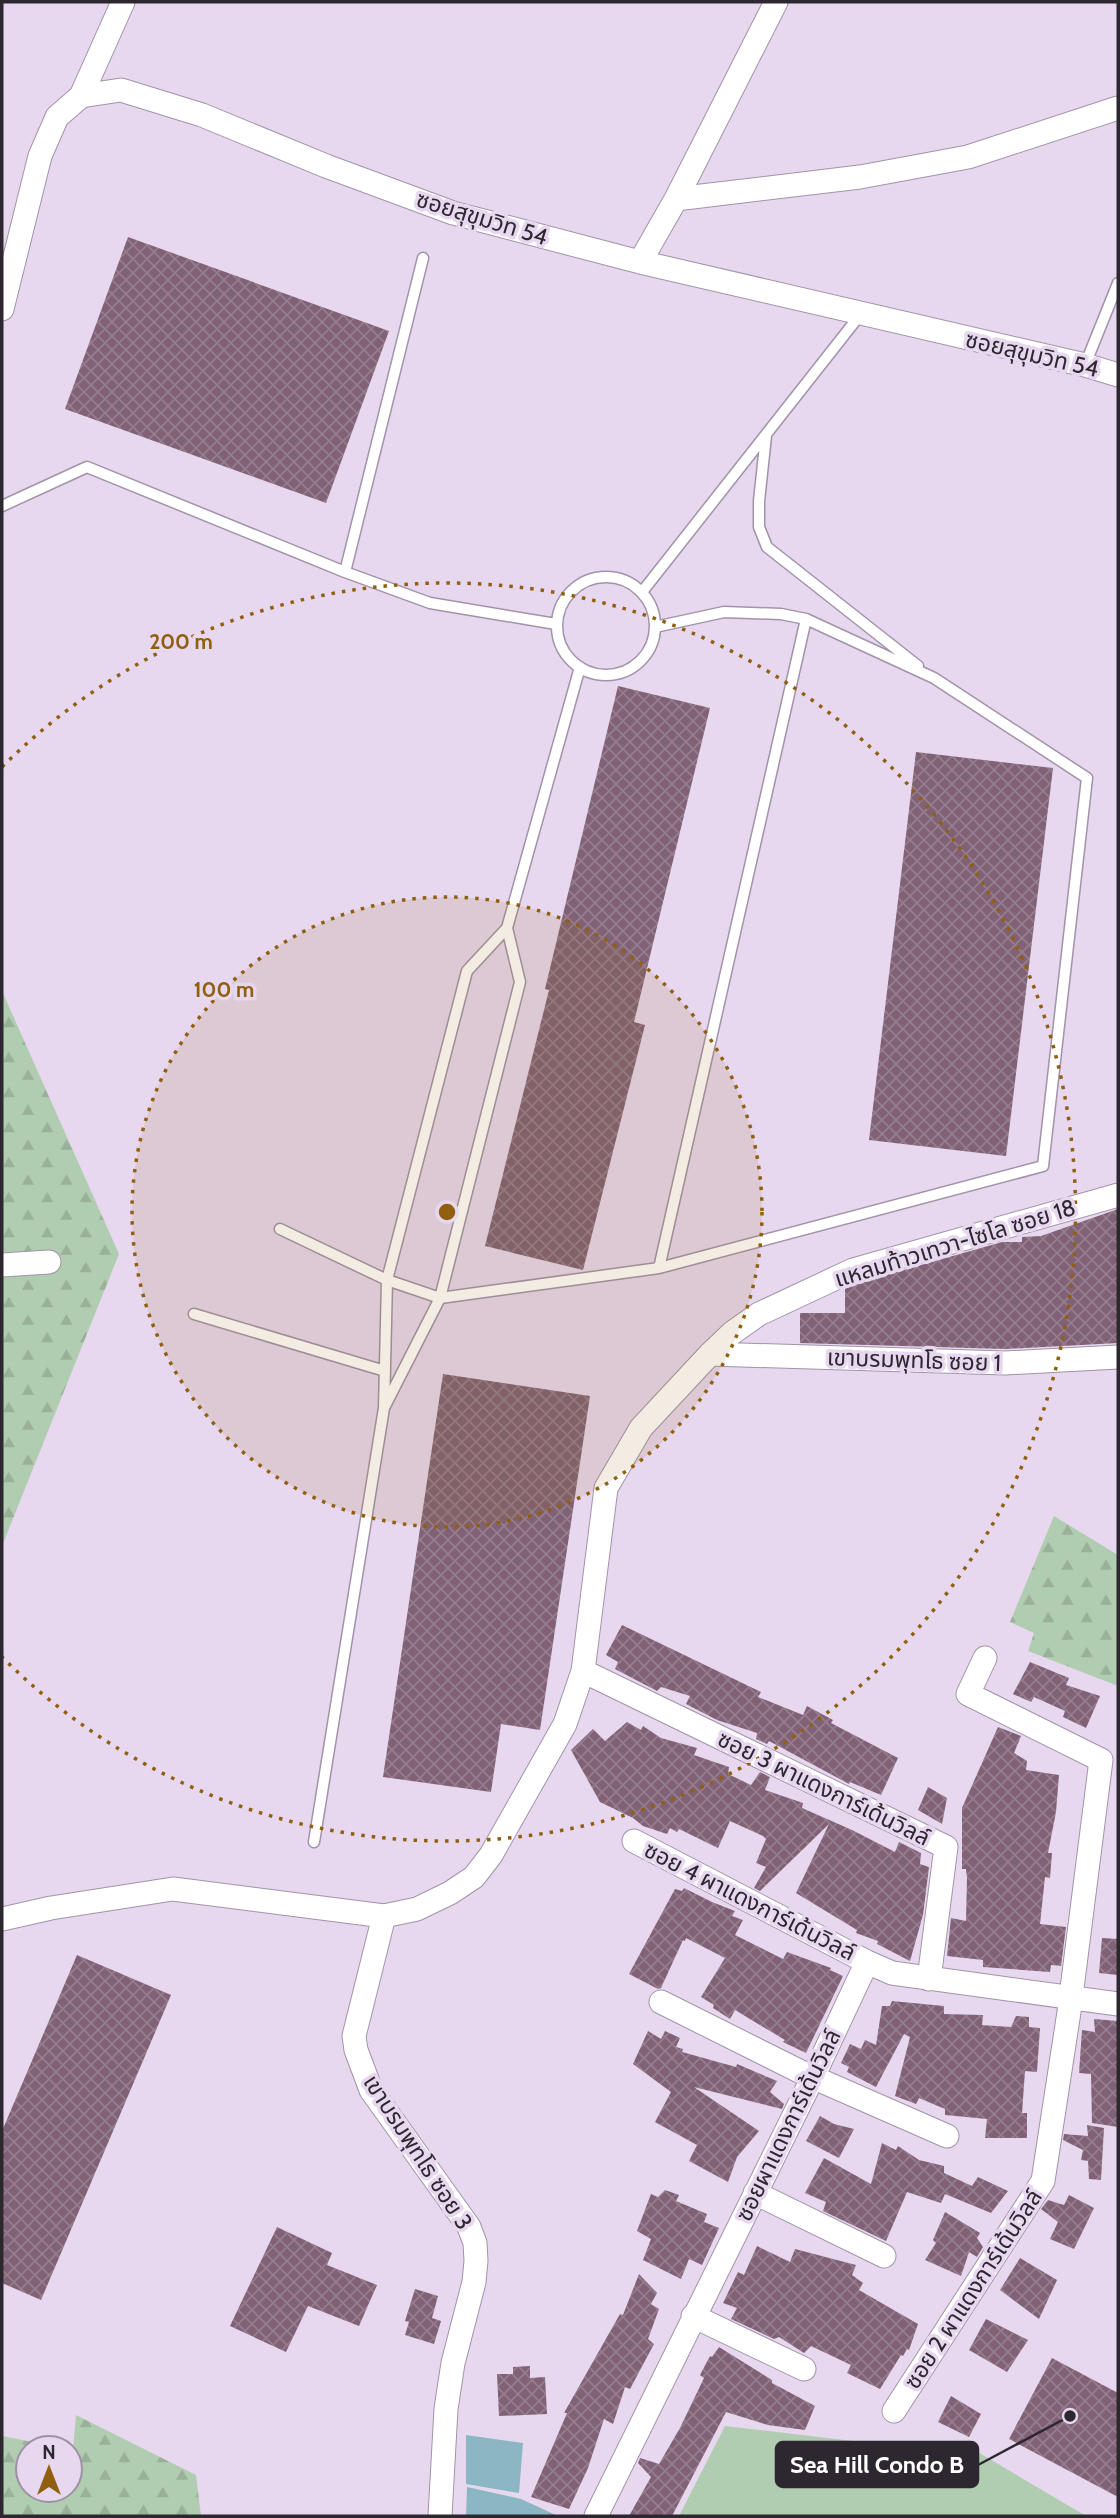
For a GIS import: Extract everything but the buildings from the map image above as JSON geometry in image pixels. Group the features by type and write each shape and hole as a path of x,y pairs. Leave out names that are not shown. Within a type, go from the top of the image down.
{"street":[{"path":"2,309 40,156 57,117 82,96 123,2"},
{"path":"640,262 676,199 776,2"},
{"name":"ซอยสุขุมวิท 54","path":"82,96 121,90 202,115 326,166 453,213 640,262 1085,365 1118,375"},
{"path":"676,199 860,177 968,157 1118,108"},
{"name":"แหลมท้าวเทวา-ไซโล ซอย 18","path":"2,1919 51,1908 173,1889 384,1916 417,1909 450,1893 474,1877 491,1855 565,1724 583,1671 606,1488 641,1428 710,1354 732,1333 759,1314 853,1270 1118,1195"},
{"path":"2,1265 49,1262"},
{"name":"เขาบรมพุทโธ ซอย 1","path":"710,1354 1005,1363 1118,1357"},
{"name":"ซอย 2 ผาแดงการ์เด้นวิลล์","path":"894,2411 1043,2181 1101,1760 968,1694 985,1658"},
{"name":"ซอย 3 ผาแดงการ์เด้นวิลล์","path":"583,1671 946,1847 929,1979"},
{"name":"ซอย 4 ผาแดงการ์เด้นวิลล์","path":"634,1841 867,1962"},
{"name":"เขาบรมพุทโธ ซอย 3","path":"384,1916 354,2036 356,2050 371,2090 469,2227 475,2243 474,2282 453,2363 446,2409 440,2516"},
{"path":"867,1962 892,1973 1118,2004"},
{"name":"ซอยผาแดงการ์เด้นวิลล์","path":"596,2516 867,1962"},
{"path":"661,2002 813,2077 947,2136"},
{"path":"755,2193 884,2256"},
{"path":"693,2316 804,2369"}],"lane":[{"path":"345,572 424,258"},
{"path":"1085,365 1118,283"},
{"path":"642,592 860,315"},
{"path":"280,1229 387,1280 440,1298 659,1268 1043,1166 1087,778 934,678 766,547 759,527 765,436"},
{"path":"2,506 87,467 345,572 430,603 556,624"},
{"path":"595,578 620,579 642,592 654,614 655,627 648,652 629,669 604,675 592,673 570,659 562,649 556,624 559,611 572,590 595,578"},
{"path":"655,627 724,612 781,614 806,619 934,678"},
{"path":"659,1268 806,619"},
{"path":"314,1842 384,1409 387,1280 467,971 507,928 580,667"},
{"path":"384,1409 440,1298 520,982 507,928"},
{"path":"194,1314 385,1371"}],"green space":[{"path":"2,991 119,1254 2,1546"},
{"path":"1054,1516 1118,1555 1118,1686 1028,1651 1034,1633 1010,1622"},
{"path":"76,2415 196,2475 201,2516 2,2516 2,2436 14,2438 14,2504 84,2504 84,2434 74,2434"},
{"path":"725,2426 937,2451 976,2451 1086,2516 679,2516"}],"water":[{"path":"466,2435 523,2443 519,2493 466,2484"},
{"path":"467,2487 521,2499 558,2516 466,2516"}],"place":[{"name":"Sea Hill Condo B","path":"1070,2416"}]}
